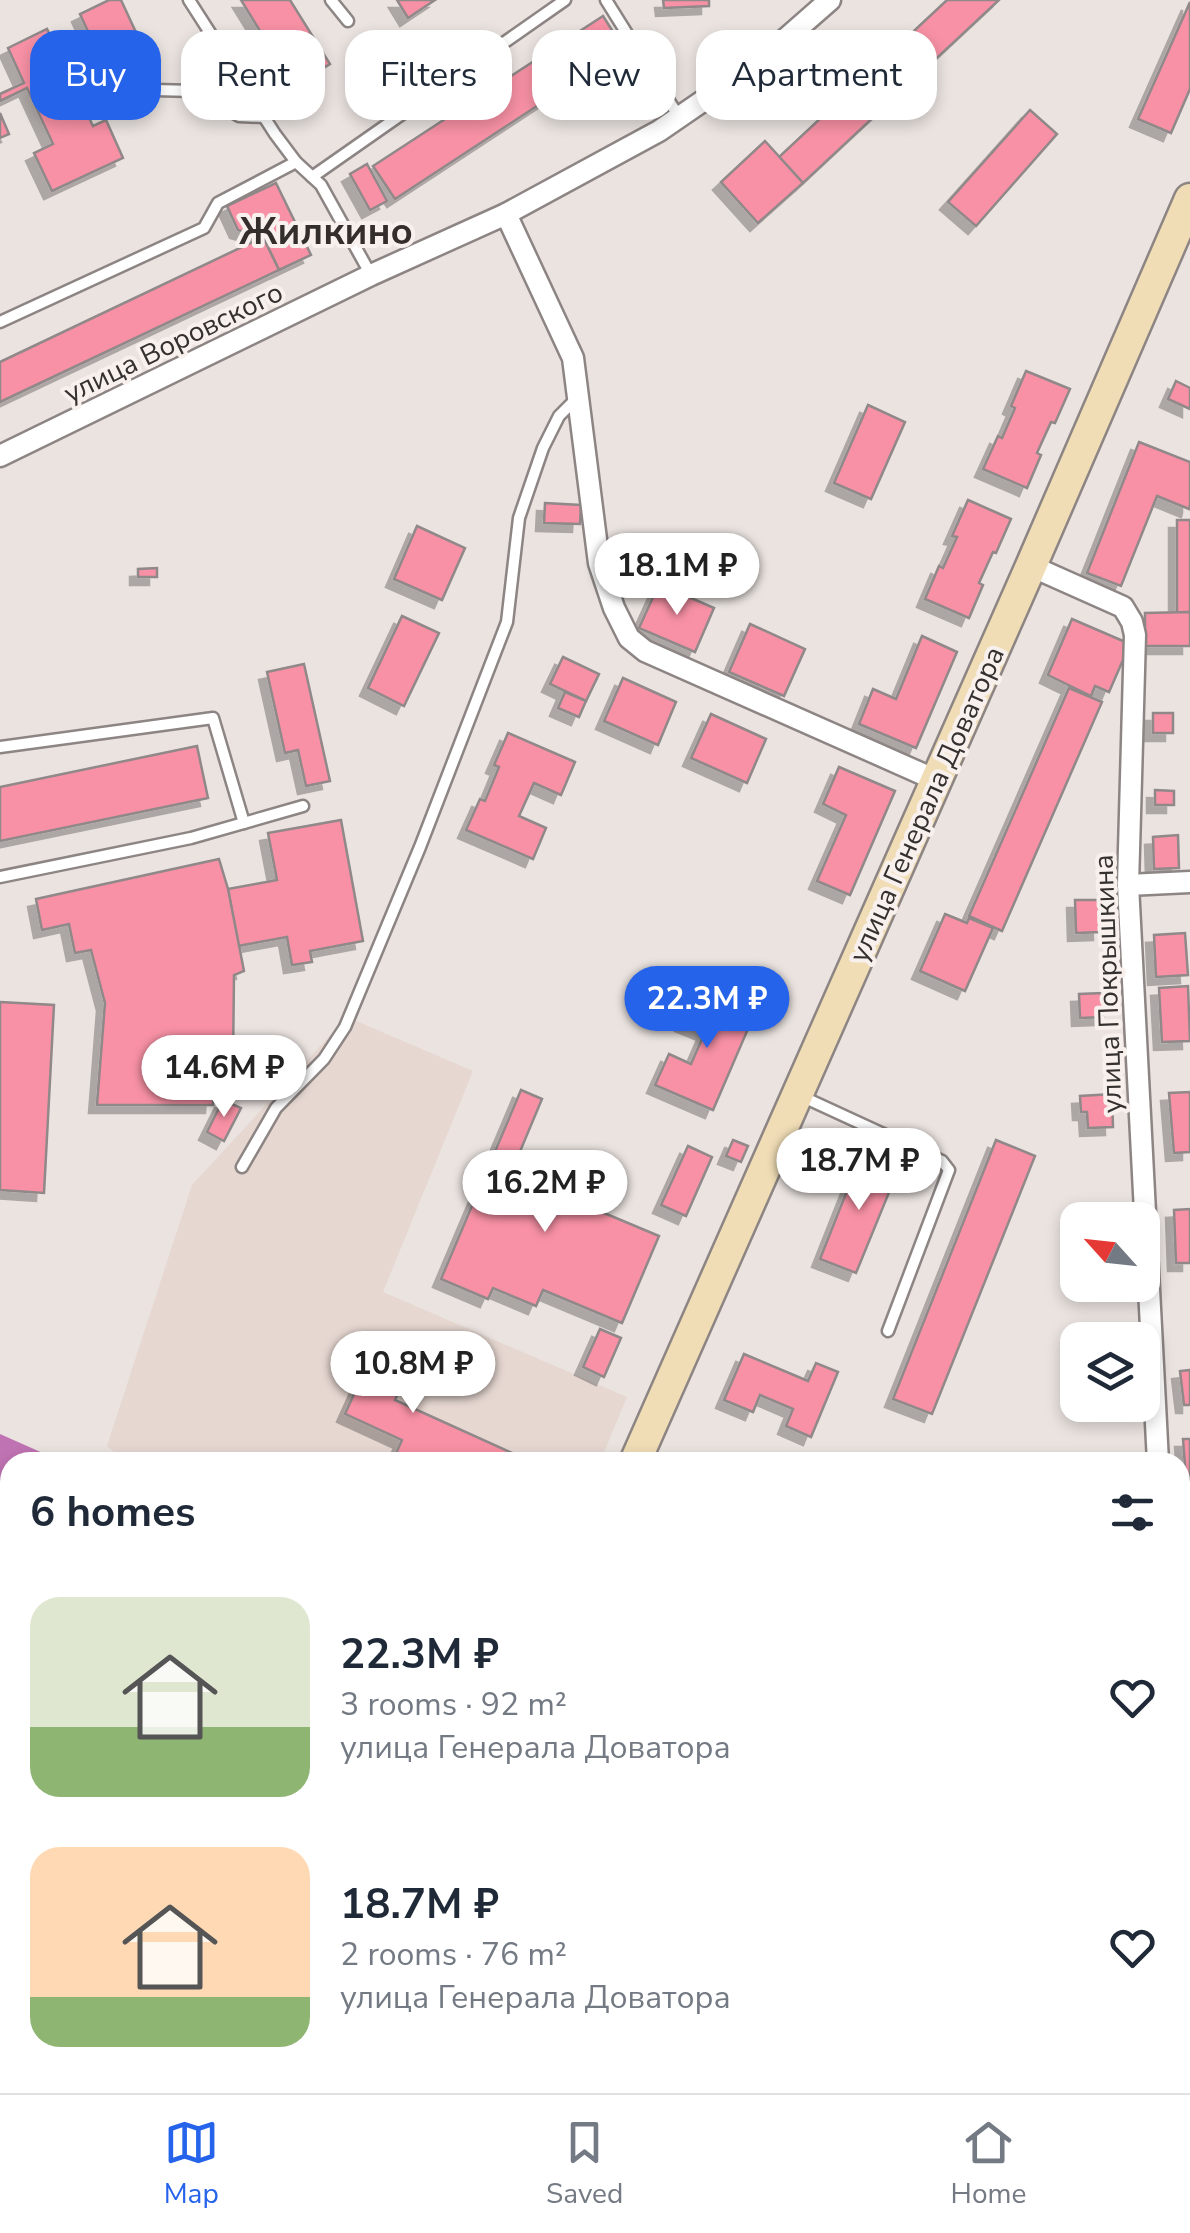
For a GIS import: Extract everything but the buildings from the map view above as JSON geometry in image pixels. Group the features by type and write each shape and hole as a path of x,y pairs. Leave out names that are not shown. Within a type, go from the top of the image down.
{"street":[{"name":"улица Воровского","path":"0,456 371,275 506,214 659,130 758,63 830,0"},
{"name":"улица Генерала Доватора","path":"638,1452 1032,566 1190,198"},
{"path":"506,214 572,358 600,563 628,638 644,651 936,780"},
{"name":"улица Покрышкина","path":"1032,566 1123,607 1135,635 1128,885 1157,1452"},
{"path":"1128,885 1190,882"}],"lane":[{"path":"189,0 208,30"},
{"path":"332,0 348,21"},
{"path":"312,177 566,0"},
{"path":"606,0 680,117"},
{"path":"266,120 296,162 321,185 371,275"},
{"path":"0,322 204,228 218,203 296,162"},
{"path":"242,1167 276,1108 324,1059 345,1027 507,622 519,518 542,448 559,416 578,397"},
{"path":"0,747 214,718 244,823"},
{"path":"0,877 191,838 304,806"},
{"path":"797,1094 942,1161 949,1170 888,1331"}],"shaded area":[{"path":"347,1017 473,1071 383,1292 627,1397 604,1452 114,1452 107,1446 192,1185"},
{"path":"0,1434 40,1452 0,1452"}],"district":[{"name":"Жилкино","path":"326,231"}]}
